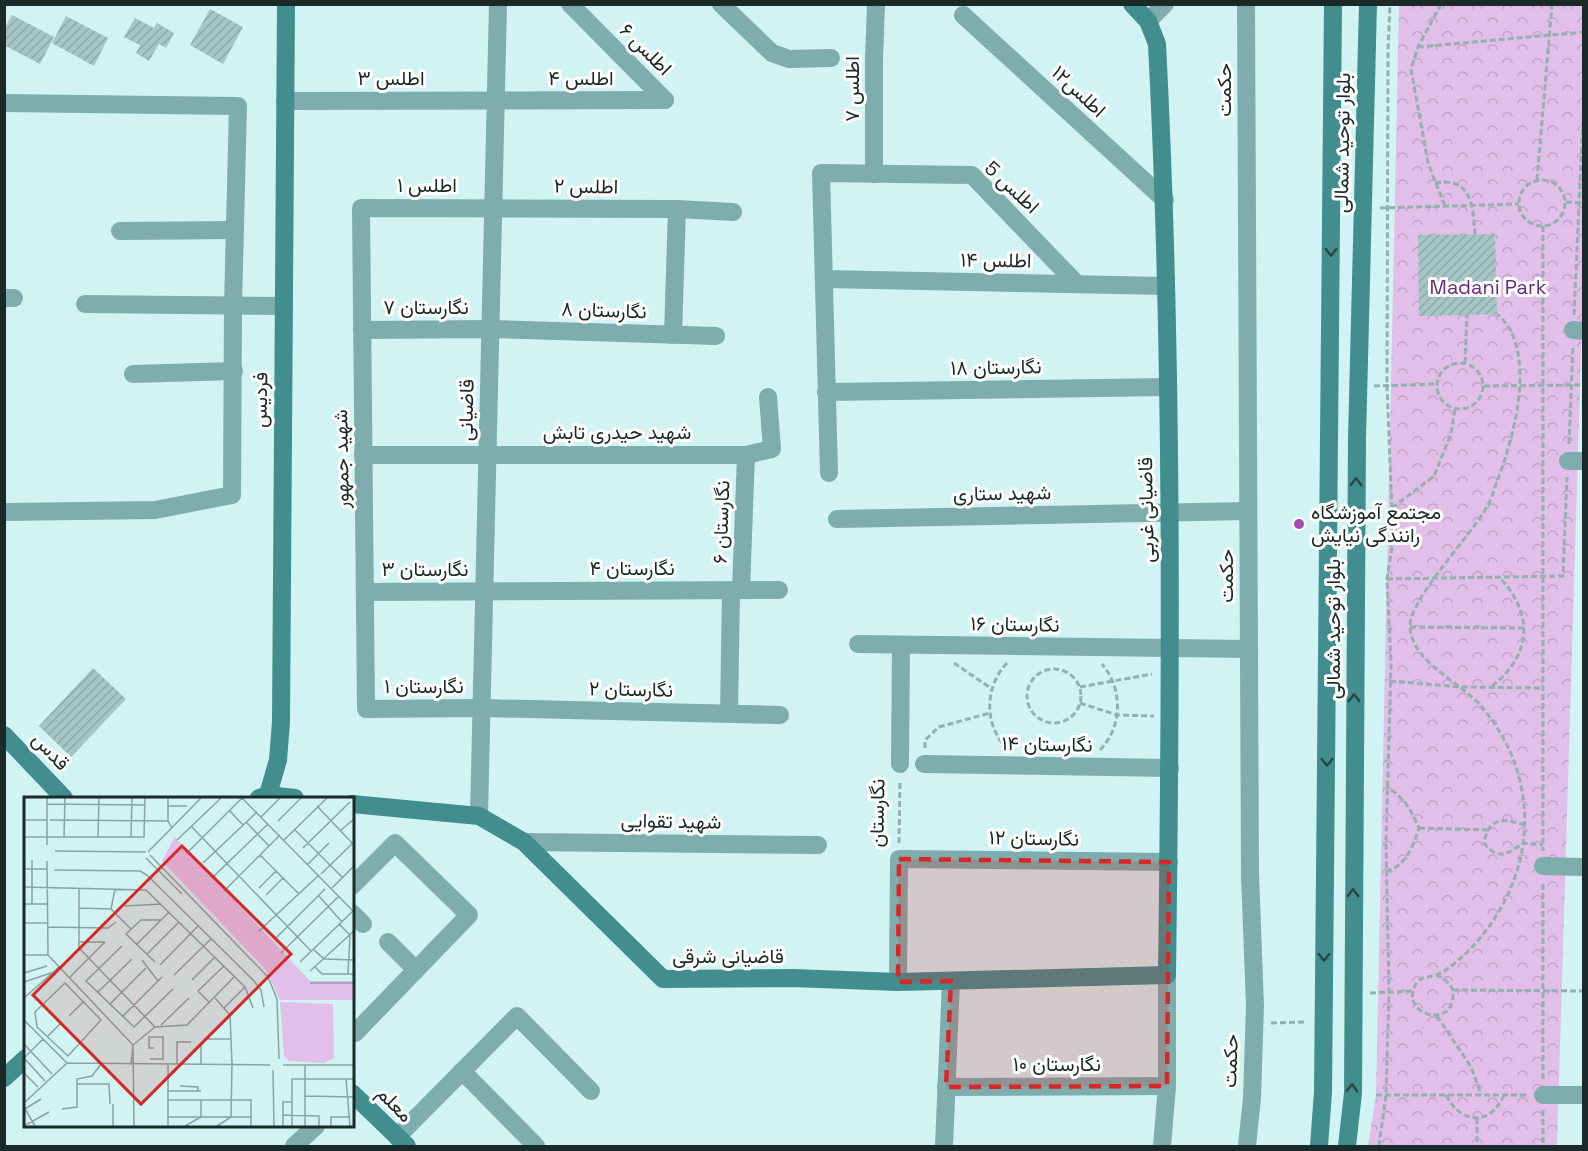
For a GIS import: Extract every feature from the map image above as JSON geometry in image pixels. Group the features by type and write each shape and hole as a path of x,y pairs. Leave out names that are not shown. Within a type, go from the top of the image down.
{"street":[{"name":"فردیس","path":"264,797 278,760 281,723 285,4"},
{"name":"قاضیانی","path":"479,816 498,4"},
{"name":"اطلس ۶","path":"570,4 665,100"},
{"path":"721,4 772,53 789,59 831,58"},
{"name":"اطلس ۷","path":"874,174 876,4"},
{"path":"1132,4 1148,21 1165,4"},
{"name":"حکمت","path":"1246,4 1250,874 1254,1023 1252,1098 1247,1146"},
{"name":"بلوار توحید شمالی","path":"1319,1146 1323,1092 1324,1022 1332,4"},
{"name":"بلوار توحید شمالی","path":"1347,1146 1353,1093 1358,386 1368,4"},
{"name":"اطلس۱۲","path":"963,15 1165,200"},
{"name":"قاضیانی غربی","path":"1148,21 1157,44 1165,200 1171,648 1167,975"},
{"name":"اطلس ۳","path":"285,101 496,100"},
{"name":"اطلس ۴","path":"496,100 665,100"},
{"path":"4,103 238,106 233,306 232,495 155,510 4,512"},
{"name":"اطلس 5","path":"825,279 821,173 972,175 1077,284"},
{"name":"اطلس ۱","path":"361,208 494,207"},
{"name":"اطلس ۲","path":"494,207 677,209 733,212"},
{"name":"شهید جمهور","path":"361,208 366,709"},
{"path":"673,334 677,209"},
{"path":"120,231 235,230"},
{"path":"825,279 828,473"},
{"name":"اطلس ۱۴","path":"825,279 1166,286"},
{"path":"85,304 284,306"},
{"name":"نگارستان ۷","path":"362,330 491,329"},
{"name":"نگارستان ۸","path":"491,329 716,336"},
{"path":"133,375 234,371"},
{"name":"نگارستان ۱۸","path":"826,392 1167,387"},
{"path":"746,455 772,449 768,397"},
{"name":"شهید حیدری تابش","path":"363,455 746,455"},
{"name":"نگارستان ۶","path":"729,714 746,455"},
{"name":"شهید ستاری","path":"837,519 1248,511"},
{"name":"نگارستان ۴","path":"485,591 779,590"},
{"name":"نگارستان ۳","path":"365,592 485,591"},
{"name":"نگارستان ۱۶","path":"858,644 1249,650"},
{"name":"نگارستان","path":"900,764 901,645"},
{"name":"نگارستان ۲","path":"482,708 780,715"},
{"name":"نگارستان ۱","path":"366,709 482,708"},
{"name":"قدس","path":"4,735 63,797"},
{"name":"نگارستان ۱۴","path":"924,764 1170,768"},
{"name":"قاضیانی شرقی","path":"354,804 479,816 524,842 663,979 793,978 898,982 1167,975"},
{"name":"شهید تقوایی","path":"524,842 818,845"},
{"path":"354,884 395,843 469,915 354,1032"},
{"name":"نگارستان","path":"898,982 899,859"},
{"name":"نگارستان ۱۲","path":"899,859 1168,862"},
{"path":"1543,866 1584,867"},
{"path":"388,942 416,970"},
{"path":"1162,1146 1167,1086 1167,975"},
{"path":"944,1146 951,981"},
{"path":"402,1142 462,1071 517,1016 591,1092"},
{"path":"4,1078 24,1060"},
{"path":"462,1071 536,1146"},
{"name":"نگارستان ۱۰","path":"946,1087 1167,1086"},
{"name":"معلم","path":"354,1095 402,1142"},
{"path":"1543,1095 1584,1095"},
{"path":"294,1146 313,1127"}],"path":[{"path":"1379,1146 1386,1095 1389,993 1386,872 1390,681 1387,579 1393,541 1387,385 1390,4"},
{"path":"1441,4 1429,23 1411,69 1428,163 1445,206"},
{"path":"1537,180 1552,4"},
{"path":"1418,47 1584,32"},
{"path":"1537,180 1553,182 1559,186 1566,202 1562,216 1556,222 1543,226 1529,222 1524,217 1519,204 1524,189 1537,180"},
{"path":"1435,183 1446,181 1457,184 1469,195 1473,205 1474,234"},
{"path":"1566,202 1584,203"},
{"path":"1362,208 1519,204"},
{"path":"1543,226 1543,1146"},
{"path":"1437,975 1447,980 1453,990 1453,1001 1447,1011 1437,1016 1424,1014 1414,1005 1413,991 1417,982 1426,976 1437,975 1458,961 1494,923 1507,900 1516,876 1525,825 1523,799 1517,773 1509,749 1496,726 1480,705 1417,651 1410,627 1414,609 1423,593 1488,506 1506,459 1515,423 1520,386 1513,336 1506,322 1497,314"},
{"path":"1465,363 1467,315"},
{"path":"1465,363 1479,371 1484,386 1483,393 1474,406 1467,409 1455,409 1440,399 1437,384 1439,376 1450,365 1465,363"},
{"path":"1358,386 1437,384"},
{"path":"1484,386 1584,385"},
{"path":"1392,508 1434,476 1451,434 1455,409"},
{"path":"1387,579 1563,576"},
{"path":"1491,687 1505,676 1516,662 1522,646 1524,628 1518,600 1499,577"},
{"path":"1410,627 1524,628"},
{"path":"936,645 942,655 992,689"},
{"path":"1030,646 1006,663 996,678 992,689 990,713 993,725 1004,746 1023,761 1034,766"},
{"path":"1079,647 1099,660 1113,680 1118,703 1117,715 1109,738 1098,752"},
{"path":"1050,668 1057,668 1072,674 1080,687 1080,703 1072,716 1066,720 1050,723 1043,721 1031,711 1026,696 1030,681 1035,675 1050,668"},
{"path":"1080,687 1148,674 1171,675"},
{"path":"1390,681 1461,687 1543,688"},
{"path":"1080,703 1117,715 1170,716"},
{"path":"924,764 926,740 939,727 990,713"},
{"name":"نگارستان","path":"899,859 900,764"},
{"path":"1386,872 1397,868 1413,847 1419,828 1410,808 1401,796 1387,787"},
{"path":"1525,825 1509,819 1496,822 1487,830 1484,843 1490,851 1499,855 1523,843 1543,845"},
{"path":"1419,828 1487,830"},
{"path":"1453,990 1584,991"},
{"path":"1352,993 1413,991"},
{"path":"1437,1016 1471,1067 1481,1095"},
{"path":"1254,1023 1324,1022"},
{"path":"1376,1095 1543,1095"},
{"path":"1446,1095 1452,1107 1463,1116 1477,1118 1494,1111 1504,1095"},
{"path":"1477,1118 1478,1146"}],"highlighted area":[{"path":"899,859 1169,862 1167,1086 946,1087 951,981 898,982"}],"green space":[{"name":"Madani Park","path":"1399,5 1583,5 1583,286 1557,1146 1368,1146 1376,1095"}],"building":[{"path":"210,9 243,27 223,64 190,45"},
{"path":"12,15 54,37 40,64 4,45 4,29"},
{"path":"66,16 108,38 94,66 52,43"},
{"path":"135,18 154,28 157,23 174,33 166,48 159,44 149,61 136,53 140,45 124,37"},
{"path":"1495,234 1497,314 1419,316 1418,235"},
{"path":"93,668 126,699 71,757 39,726"}],"place":[{"name":"مجتمع آموزشگاه رانندگی نیایش","path":"1299,524"}]}
